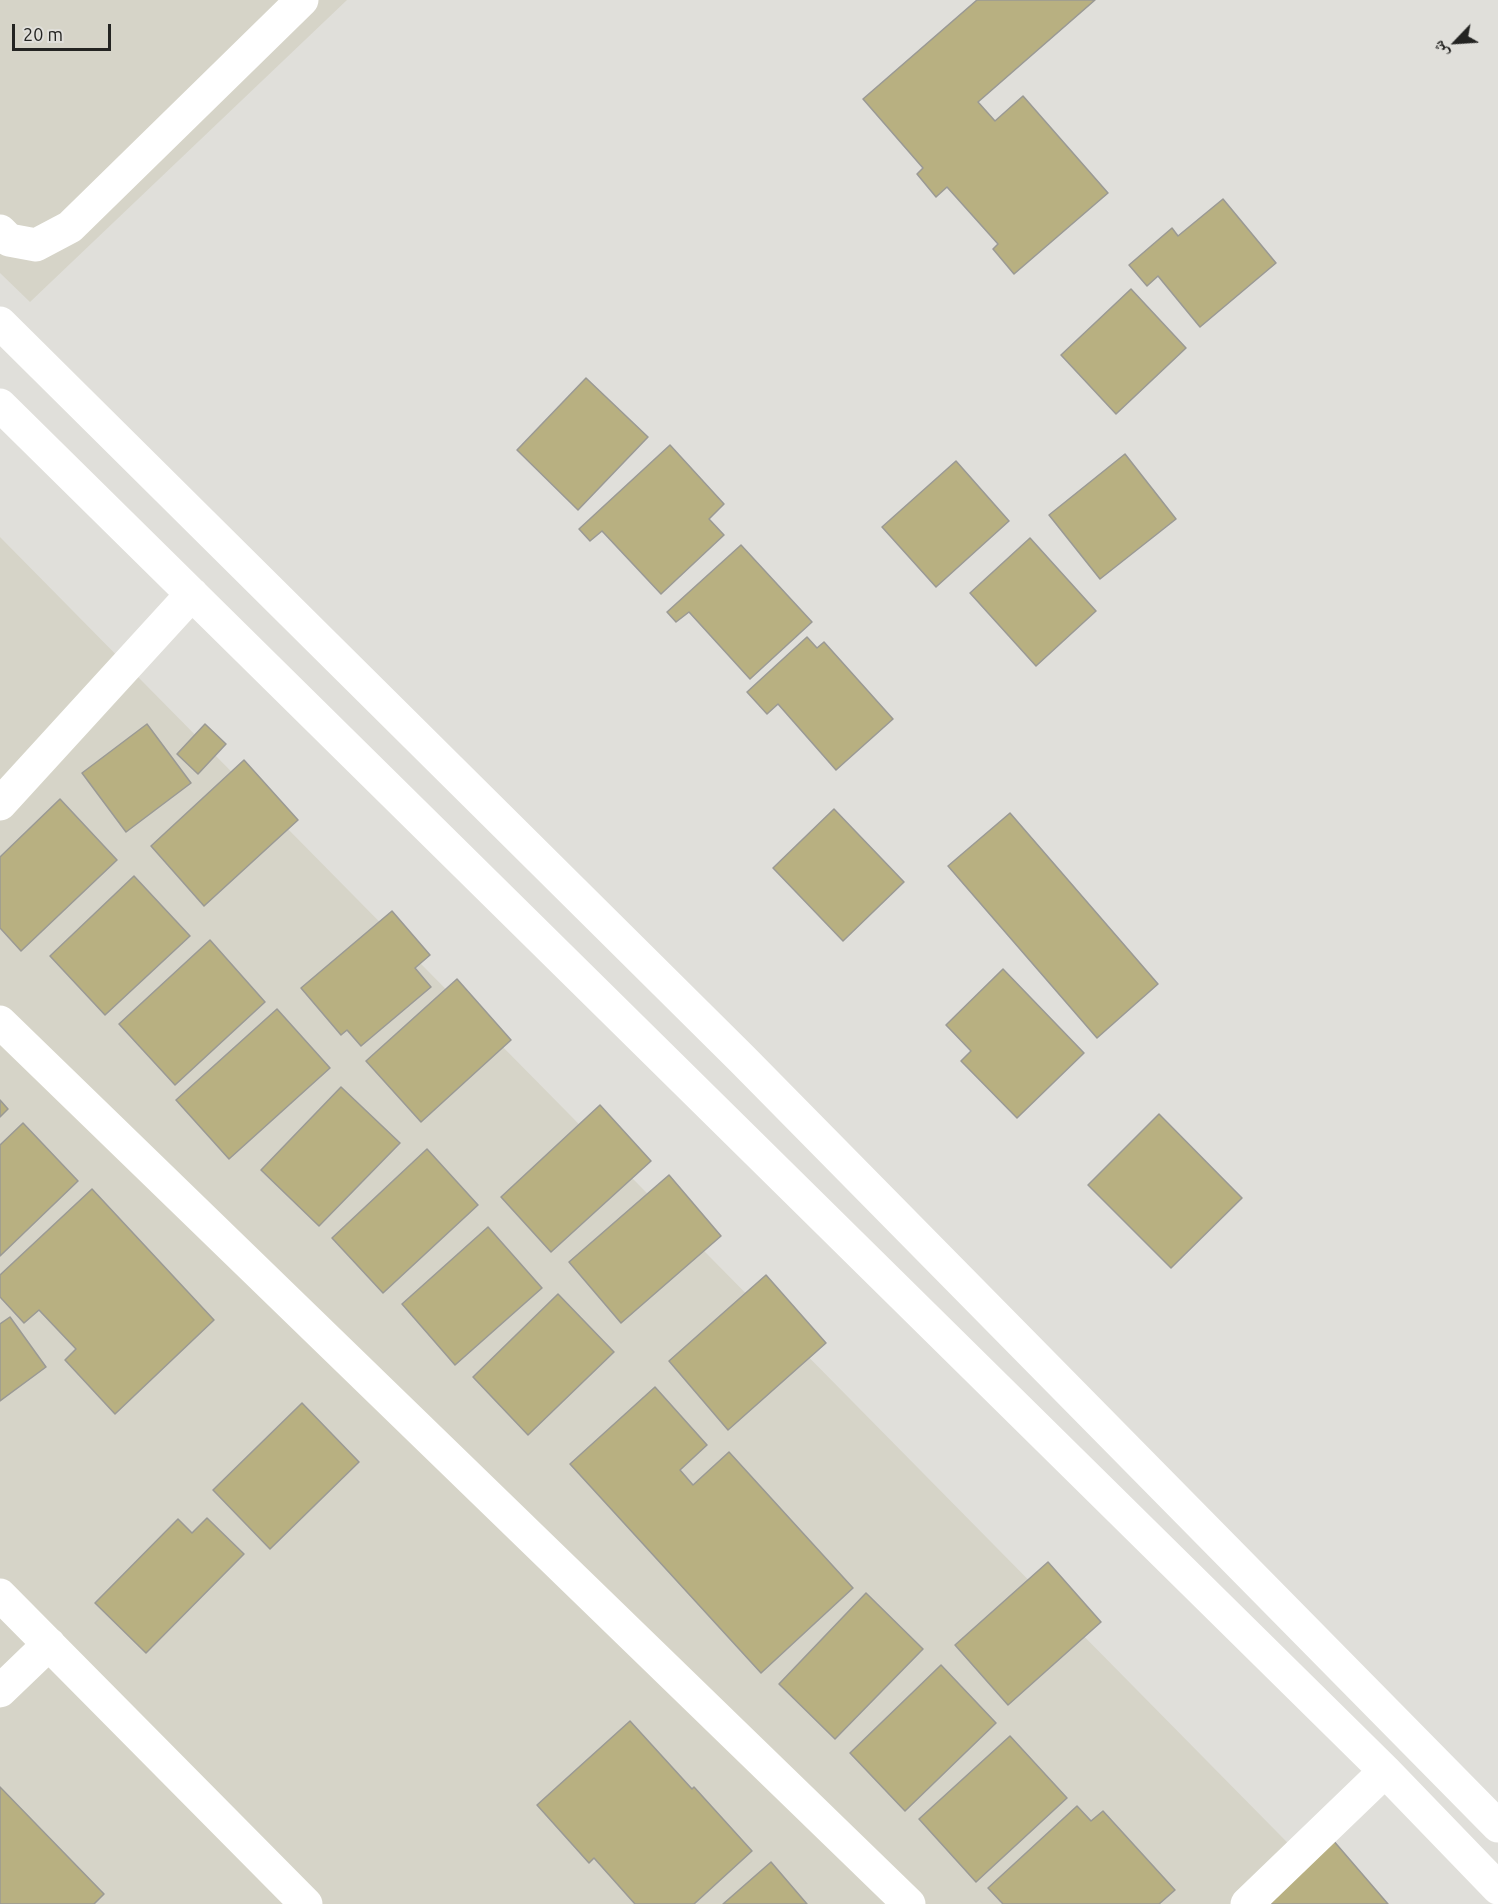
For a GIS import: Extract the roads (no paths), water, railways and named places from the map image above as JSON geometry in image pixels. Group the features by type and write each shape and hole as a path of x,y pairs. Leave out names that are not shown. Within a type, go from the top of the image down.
{"street":[{"path":"0,231 9,240 36,245 70,227 302,0"},
{"path":"0,323 742,1059 1498,1826"},
{"path":"0,405 1385,1771 1498,1887"},
{"path":"0,804 192,594"},
{"path":"0,1022 909,1904"},
{"path":"0,1595 306,1904"},
{"path":"0,1691 49,1644"},
{"path":"1247,1904 1385,1771"}]}
